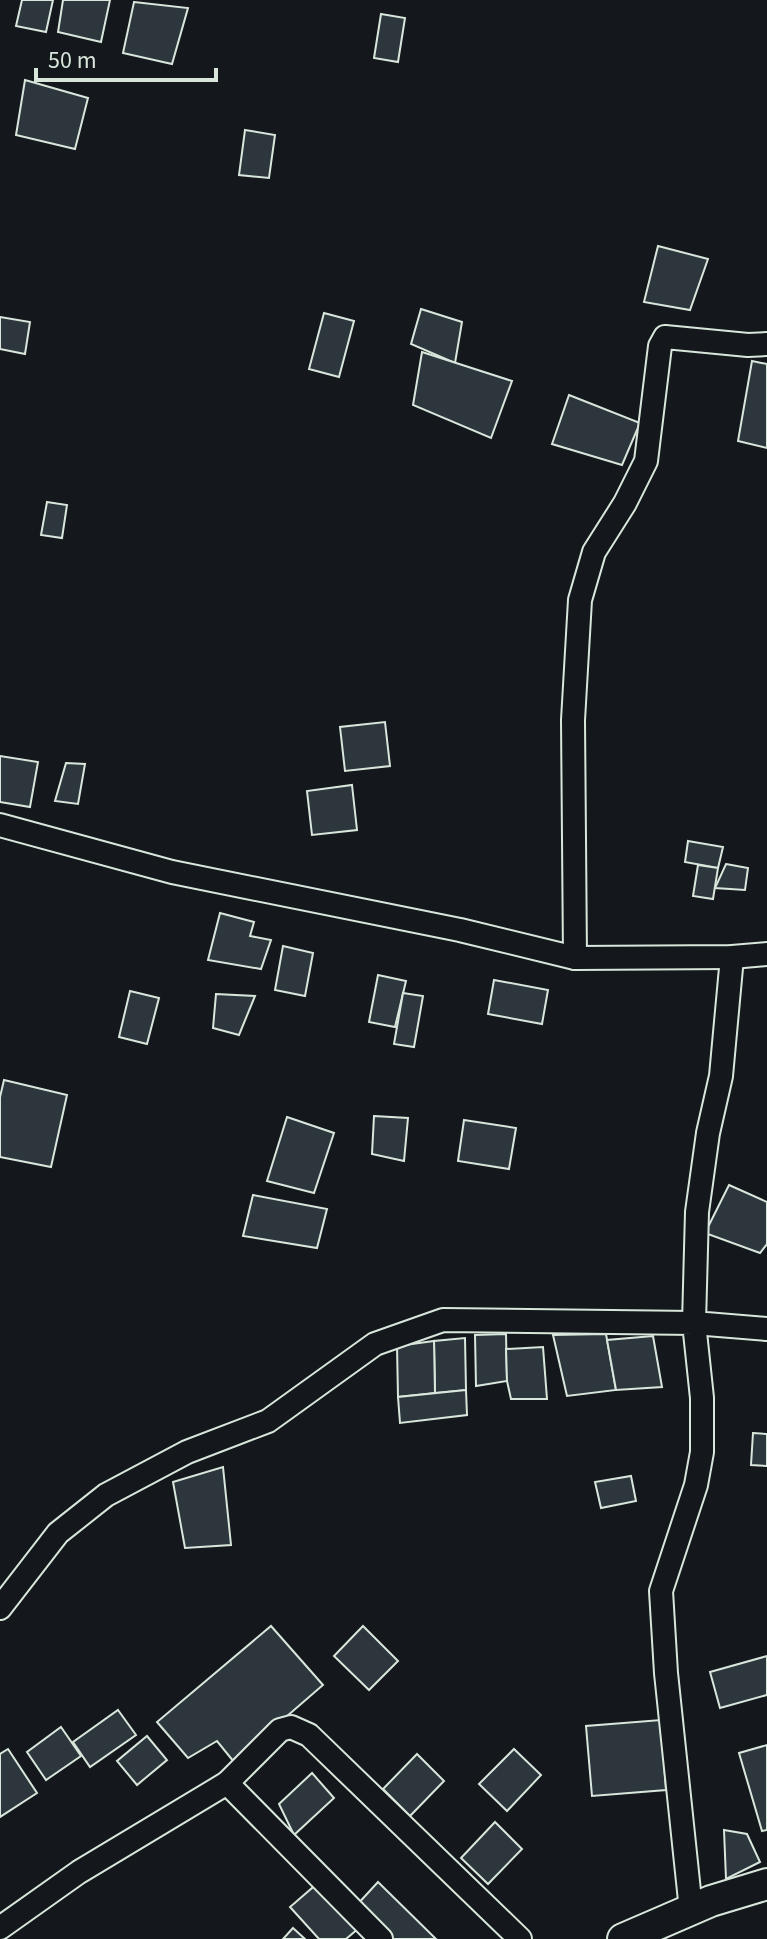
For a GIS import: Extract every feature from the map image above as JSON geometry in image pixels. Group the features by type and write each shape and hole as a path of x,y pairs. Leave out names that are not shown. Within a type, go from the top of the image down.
{"main road":[{"path":"623,1939 691,1910 767,1884"}],"street":[{"path":"575,958 573,720 580,600 594,552 625,503 646,461 660,346 665,337 767,344"},
{"path":"0,825 172,872 460,930 575,958 767,954"},
{"path":"691,1910 666,1673 661,1591 693,1498 702,1452 702,1398 694,1323 697,1212 721,1076 732,957"},
{"path":"0,1608 58,1533 106,1495 187,1452 268,1421 375,1344 443,1320 694,1323 767,1329"},
{"path":"0,1928 79,1872 227,1783 280,1730 291,1727 309,1735 520,1939"},
{"path":"227,1783 381,1939"}],"building":[{"path":"22,0 53,0 46,32 16,26"},
{"path":"63,0 110,0 101,42 58,32"},
{"path":"134,2 188,8 172,64 123,53"},
{"path":"381,14 405,18 398,62 374,58"},
{"path":"25,80 88,98 75,149 16,135"},
{"path":"245,130 275,135 269,178 239,175"},
{"path":"658,246 708,259 690,310 644,302"},
{"path":"421,309 462,322 455,363 411,344"},
{"path":"324,313 354,321 339,377 309,369"},
{"path":"0,317 30,322 25,354 0,349"},
{"path":"422,352 512,381 491,438 413,405"},
{"path":"752,361 767,364 767,448 738,441"},
{"path":"569,395 640,423 622,465 552,444"},
{"path":"47,502 67,505 62,538 41,535"},
{"path":"385,722 390,766 345,771 340,727"},
{"path":"0,756 38,762 30,807 0,802"},
{"path":"66,763 85,764 78,804 55,801"},
{"path":"352,785 357,830 312,835 307,791"},
{"path":"688,841 723,847 718,868 685,862"},
{"path":"726,864 748,868 745,890 715,888"},
{"path":"698,865 718,868 713,899 693,896"},
{"path":"220,913 254,922 250,936 271,940 261,969 208,960"},
{"path":"283,946 313,953 305,996 275,990"},
{"path":"378,975 406,981 395,1027 369,1022"},
{"path":"494,980 548,990 542,1024 488,1014"},
{"path":"130,991 159,998 147,1044 119,1037"},
{"path":"403,993 423,996 414,1047 394,1044"},
{"path":"216,994 255,996 239,1035 213,1028"},
{"path":"4,1080 67,1095 51,1167 0,1157 0,1097"},
{"path":"374,1116 408,1118 404,1161 372,1154"},
{"path":"287,1117 334,1133 314,1193 267,1181"},
{"path":"464,1120 516,1128 509,1169 458,1161"},
{"path":"729,1185 767,1202 767,1244 760,1253 705,1233"},
{"path":"253,1195 327,1209 317,1248 243,1236"},
{"path":"506,1334 507,1381 476,1386 475,1335"},
{"path":"606,1334 616,1390 567,1396 553,1335"},
{"path":"653,1336 662,1387 616,1390 607,1340"},
{"path":"465,1338 466,1390 435,1393 434,1341"},
{"path":"434,1341 435,1393 398,1397 397,1346"},
{"path":"543,1347 547,1399 511,1399 506,1349"},
{"path":"466,1390 467,1415 400,1423 398,1397"},
{"path":"753,1433 767,1434 767,1466 751,1465"},
{"path":"223,1467 231,1545 185,1548 173,1482"},
{"path":"631,1476 636,1501 601,1508 595,1482"},
{"path":"271,1626 323,1685 234,1762 217,1741 188,1758 157,1722"},
{"path":"363,1626 398,1661 369,1690 334,1656"},
{"path":"767,1656 767,1695 720,1708 710,1672"},
{"path":"118,1710 136,1735 90,1767 73,1742"},
{"path":"661,1720 666,1790 592,1796 586,1726"},
{"path":"61,1727 81,1756 46,1780 27,1752"},
{"path":"147,1736 167,1760 137,1785 117,1761"},
{"path":"767,1745 767,1830 762,1831 739,1753"},
{"path":"8,1749 37,1793 0,1817 0,1754"},
{"path":"514,1749 541,1775 507,1811 479,1784"},
{"path":"417,1754 444,1781 410,1816 383,1789"},
{"path":"312,1773 334,1798 294,1835 279,1804"},
{"path":"495,1822 522,1849 488,1884 461,1858"},
{"path":"724,1830 747,1834 760,1862 726,1879"},
{"path":"319,1882 359,1928 346,1939 319,1939 290,1907"},
{"path":"378,1882 436,1939 388,1939 355,1907"},
{"path":"293,1928 305,1939 283,1939"}]}
